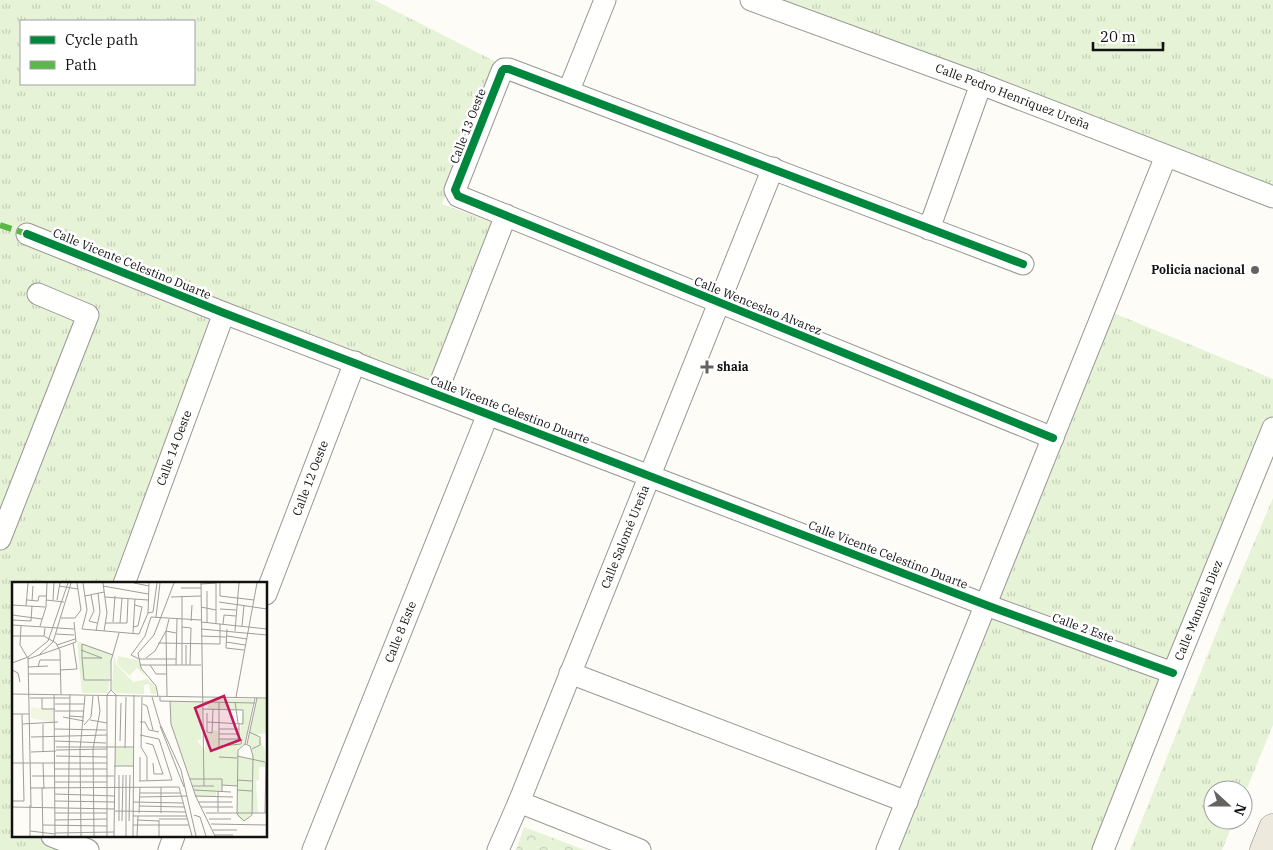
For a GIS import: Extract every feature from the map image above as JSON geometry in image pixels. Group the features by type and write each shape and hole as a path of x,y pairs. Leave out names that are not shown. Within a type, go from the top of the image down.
{"main road":[{"path":"1264,850 1273,828"}],"street":[{"path":"605,0 570,90 1023,264"},
{"name":"Calle Pedro Henriquez Ureña","path":"751,0 981,84 1273,196"},
{"name":"Calle 13 Oeste","path":"455,192 504,69 510,69 570,90"},
{"path":"929,229 981,84"},
{"path":"887,850 1166,156"},
{"name":"Calle Salomé Ureña","path":"498,850 519,802 773,168"},
{"name":"Calle Wenceslao Alvarez","path":"455,192 458,196 1053,438"},
{"path":"436,394 506,215"},
{"name":"Calle Vicente Celestino Duarte","path":"27,234 224,313 986,605"},
{"path":"0,539 88,315 38,294"},
{"name":"Calle 14 Oeste","path":"125,582 224,313"},
{"name":"Calle 12 Oeste","path":"268,589 355,362"},
{"name":"Calle 8 Este","path":"313,850 488,414"},
{"name":"Calle Manuela Diez","path":"1104,850 1173,673 1273,428"},
{"name":"Calle 2 Este","path":"986,605 1173,673"},
{"path":"570,673 907,802"},
{"path":"519,802 640,850"},
{"path":"57,838 88,850"},
{"path":"169,850 173,838"}],"green space":[{"path":"0,0 374,0 500,64 442,204 508,228 436,394 224,313 125,582 12,582 12,838 57,838 88,850 0,850"},
{"path":"760,0 1273,0 1273,196"},
{"path":"1104,309 1273,379 1273,430 1106,850 891,850"},
{"path":"1273,498 1273,725 1250,780 1203,780 1203,830 1230,830 1222,850 1130,850 1227,606"},
{"path":"524,827 585,850 516,850"}],"marked path":[{"path":"0,225 27,234"}],"cycle path":[{"path":"1023,264 509,69 502,71 455,190 458,196 1053,438"},
{"path":"27,234 224,313 986,605 1173,673"}],"place":[{"name":"Policia nacional","path":"1255,270"},
{"name":"shaia","path":"707,367"}]}
